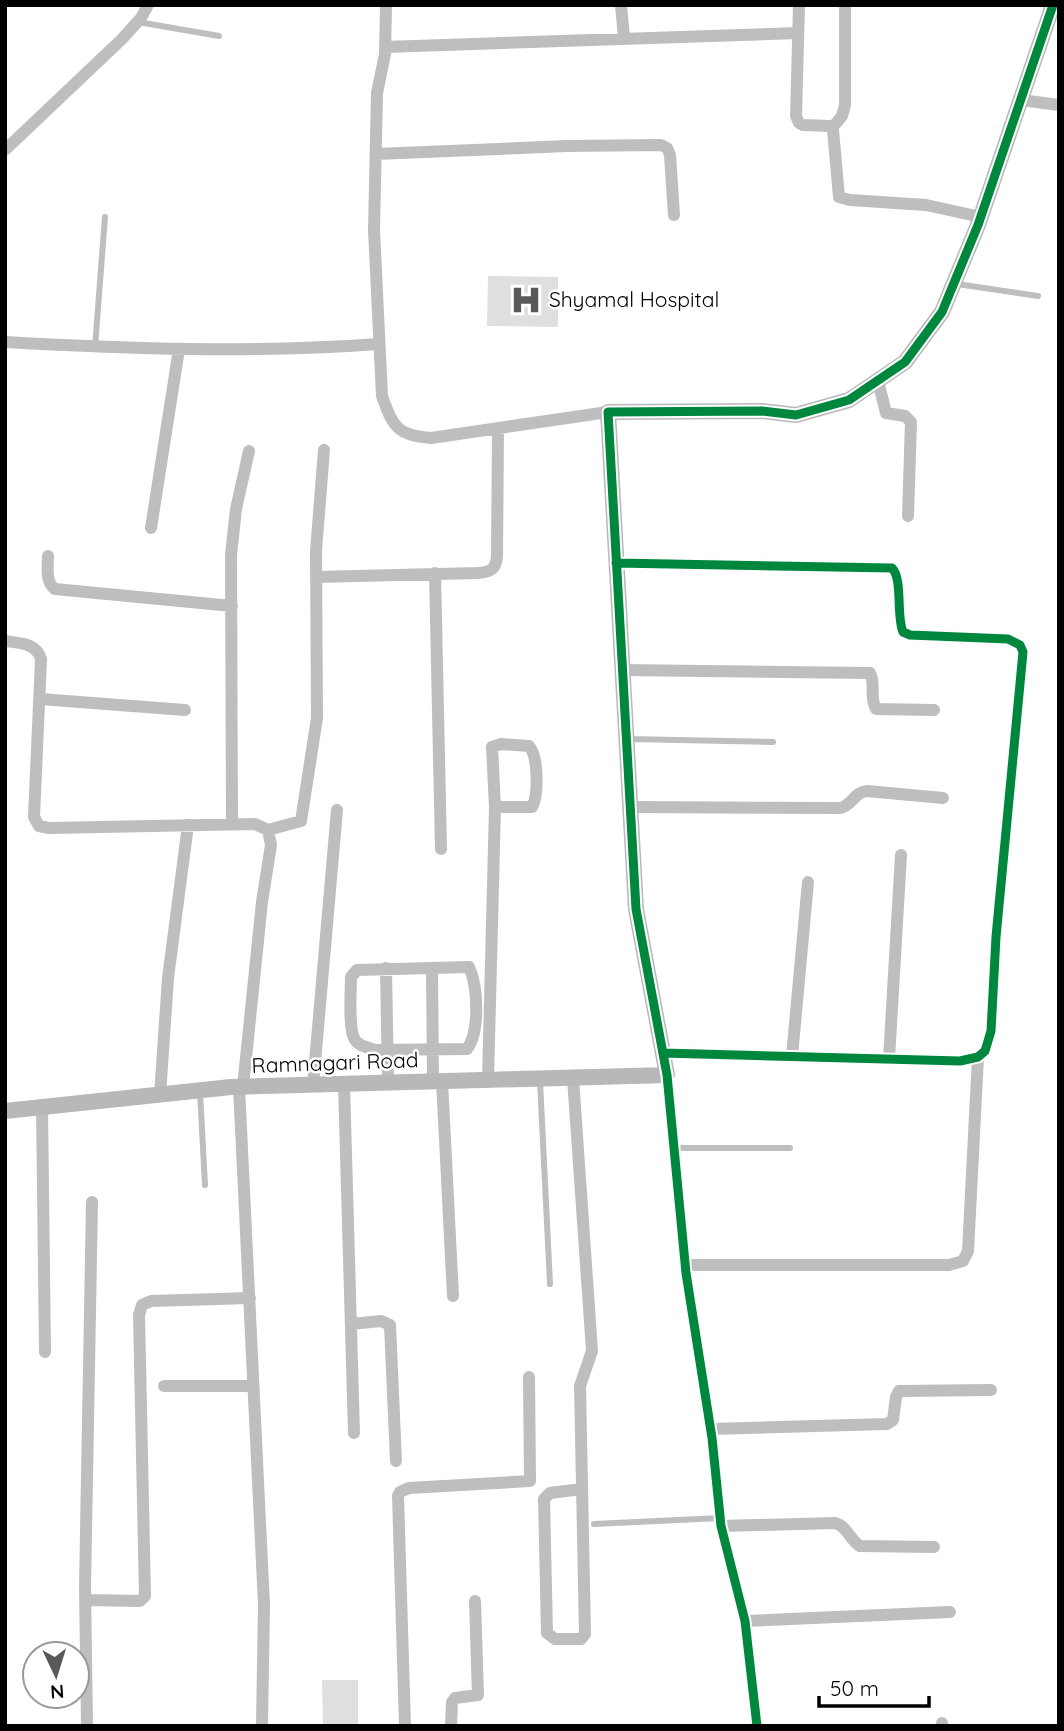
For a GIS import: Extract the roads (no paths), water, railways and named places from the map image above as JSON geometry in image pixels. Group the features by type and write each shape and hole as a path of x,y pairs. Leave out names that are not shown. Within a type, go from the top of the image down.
{"street":[{"path":"5,150 122,39 138,22 148,5"},
{"path":"386,5 385,47 377,93 373,230 382,396 390,419 408,436 431,438 608,412 762,411 796,415 849,401 878,381 905,362 942,312 981,217 1053,5"},
{"path":"621,5 624,38"},
{"path":"799,5 797,119 803,125 832,128"},
{"path":"845,5 844,112 832,128 838,193 841,199 926,205 981,217"},
{"path":"385,47 798,33"},
{"path":"1021,100 1059,105"},
{"path":"376,153 661,145 667,148 670,155 674,215"},
{"path":"5,342 179,349 308,349 378,344"},
{"path":"151,528 179,349"},
{"path":"878,381 884,410 889,414 909,418 912,427 908,516"},
{"path":"608,412 636,909 667,1075 685,1265 711,1429 720,1522 745,1621 757,1726"},
{"path":"316,577 487,573 495,568 498,428"},
{"path":"5,641 24,644 38,650 41,659 34,817 38,826 49,828 255,824 268,830 299,823 317,718 316,551 324,450"},
{"path":"232,824 232,545 248,451"},
{"path":"48,556 48,578 55,589 232,606"},
{"path":"616,563 892,568 897,575 903,632 910,635 1008,639 1020,645 1023,660 996,937 991,1031 985,1051 978,1057 960,1061 663,1053"},
{"path":"435,573 441,849"},
{"path":"622,670 870,673 873,679 872,702 876,709 934,710"},
{"path":"40,699 185,710"},
{"path":"488,1080 495,807 492,747 501,744 529,746 536,757 536,800 532,807 495,807"},
{"path":"630,807 840,808 848,805 859,792 867,791 943,798"},
{"path":"313,1085 337,810"},
{"path":"160,1095 168,978 188,825"},
{"path":"262,1726 264,1605 241,1087 271,845 268,830"},
{"path":"889,1059 901,855"},
{"path":"792,1056 808,882"},
{"path":"469,967 475,979 475,1032 467,1049 387,1050 363,1046 355,1041 352,1031 351,977 357,970 432,969 469,967"},
{"path":"386,968 388,1083"},
{"path":"432,969 432,1050 437,1081 453,1296"},
{"path":"685,1265 949,1265 963,1261 968,1251 978,1057"},
{"name":"Ramnagari Road","path":"5,1111 241,1087 667,1075"},
{"path":"573,1078 592,1352 580,1386 585,1634 582,1639 555,1639 547,1633 544,1499 550,1493 581,1489"},
{"path":"344,1084 354,1433"},
{"path":"42,1107 45,1352"},
{"path":"87,1726 86,1600 92,1202"},
{"path":"86,1600 140,1601 145,1596 139,1315 142,1306 151,1301 250,1298"},
{"path":"351,1324 381,1321 390,1325 396,1461"},
{"path":"405,1726 398,1496 409,1488 530,1480 529,1377"},
{"path":"164,1386 253,1387"},
{"path":"711,1429 887,1424 893,1420 896,1397 902,1390 992,1390"},
{"path":"720,1522 835,1523 842,1525 860,1546 934,1547"},
{"path":"451,1726 452,1702 455,1698 478,1695 475,1601"},
{"path":"745,1621 950,1612"}],"lane":[{"path":"138,22 219,36"},
{"path":"95,347 105,217"},
{"path":"954,284 1038,296"},
{"path":"626,739 773,742"},
{"path":"540,1079 550,1284"},
{"path":"200,1090 205,1185"},
{"path":"674,1147 790,1148"},
{"path":"594,1524 720,1522"}],"place":[{"name":"Shyamal Hospital","path":"526,300"}]}
